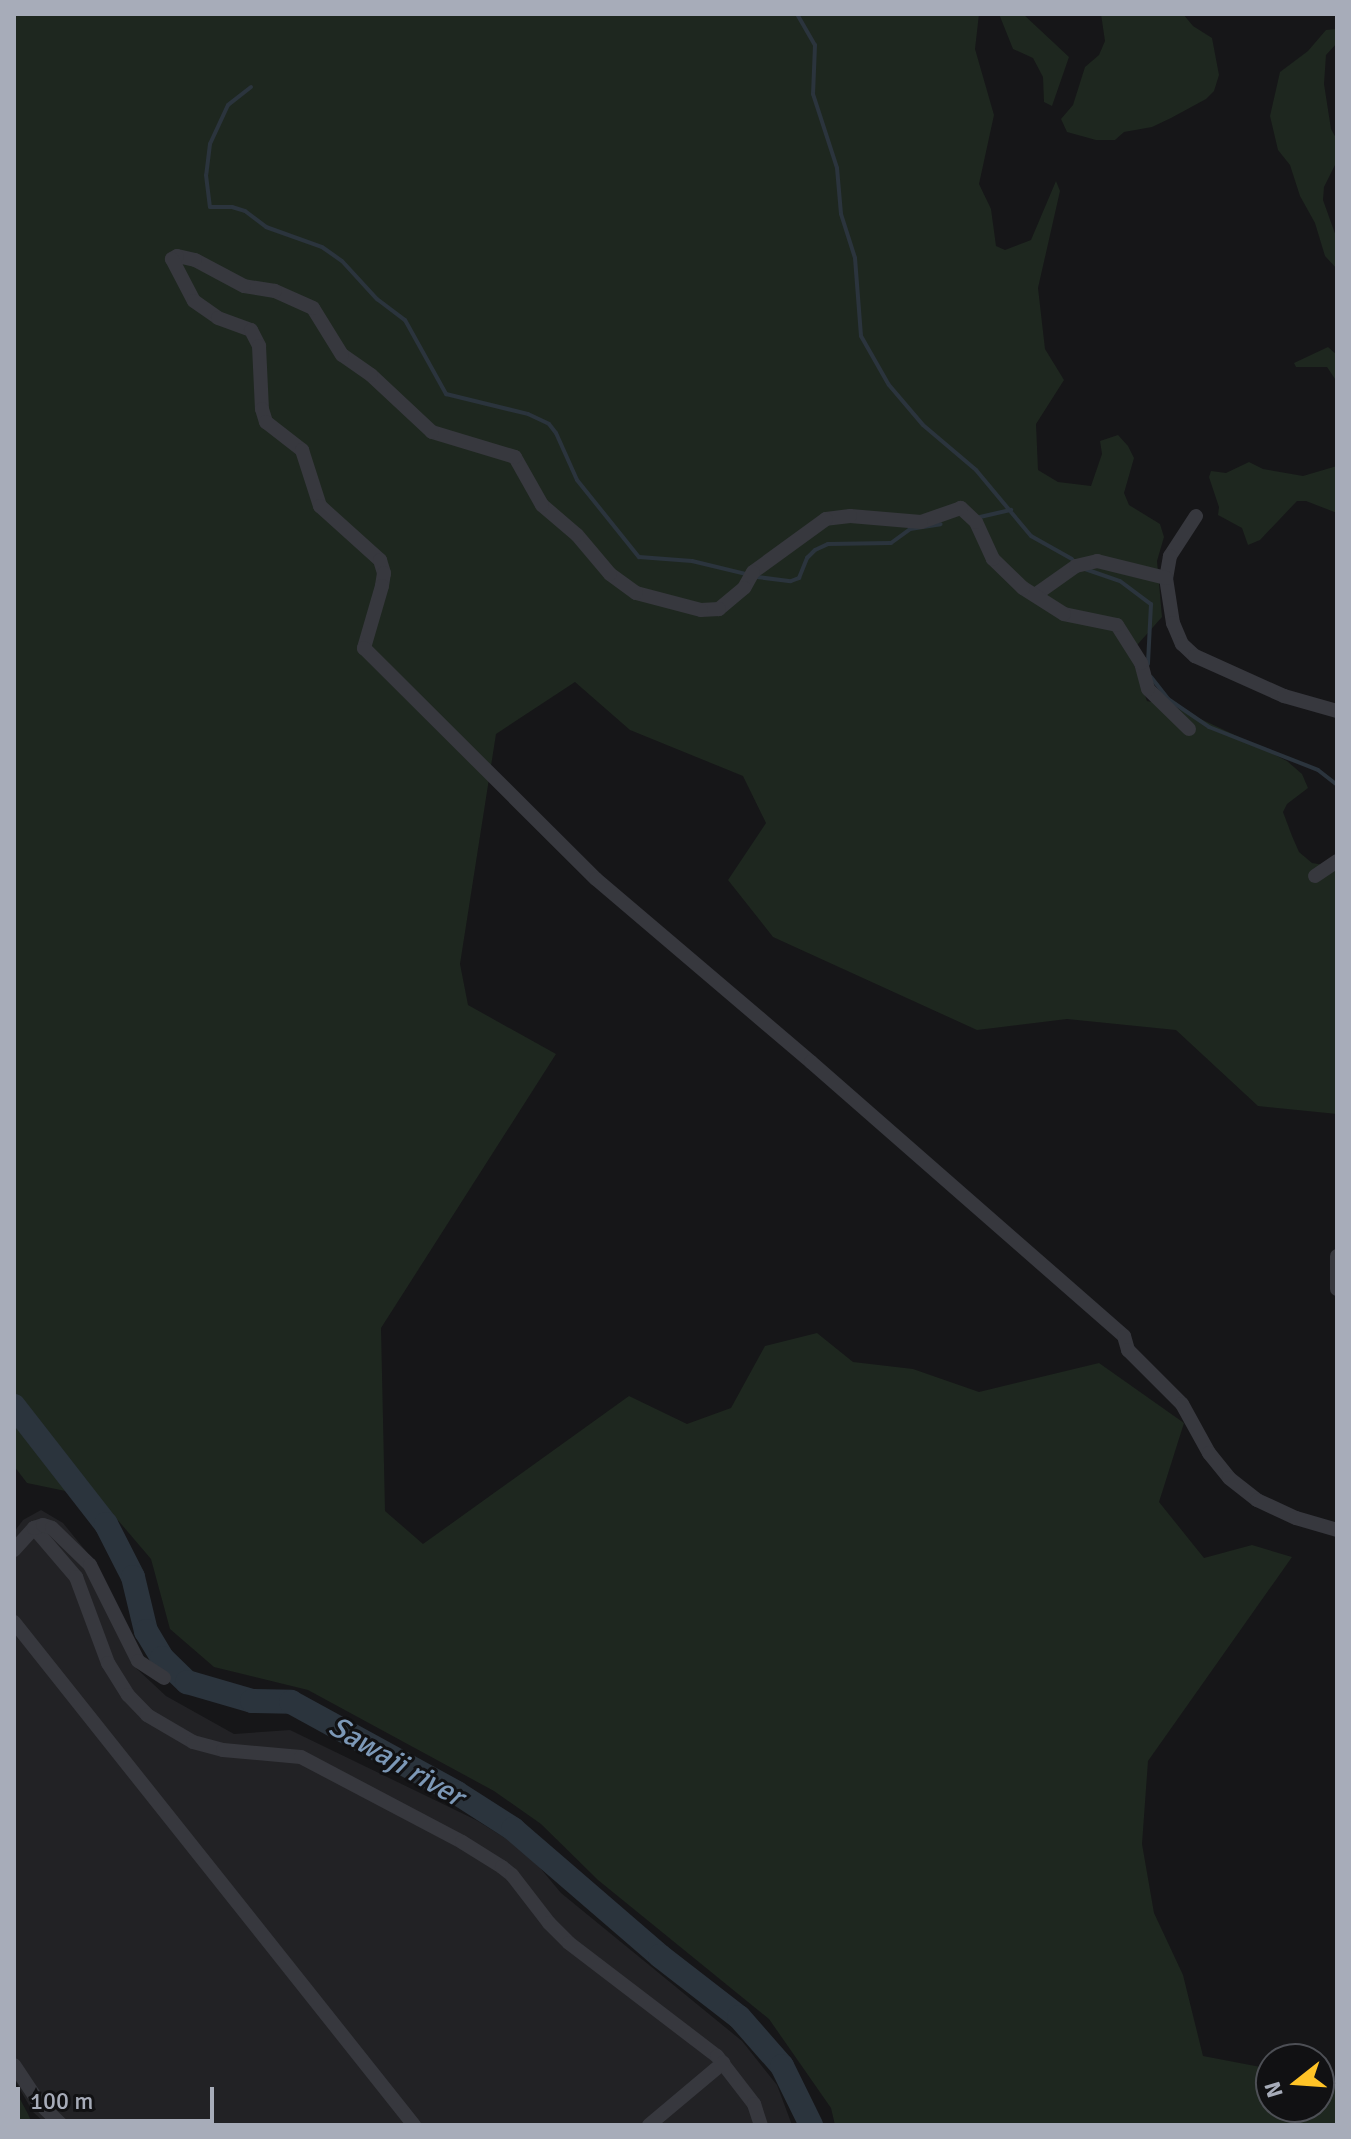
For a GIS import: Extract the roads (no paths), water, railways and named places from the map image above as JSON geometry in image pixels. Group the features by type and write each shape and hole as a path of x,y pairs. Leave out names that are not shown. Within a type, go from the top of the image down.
{"street":[{"path":"1189,729 1148,689 1141,663 1117,625 1064,614 1035,595 993,559 976,522 961,508 921,522 833,517 753,572 744,588 719,609 701,610 652,600 610,574 587,546 542,505 515,457 432,432 371,375 342,355 313,308 275,291 244,286 195,260 182,256 172,259 194,301 205,312 251,330 259,346 262,409 266,422 302,450 320,506 380,560 384,573 382,586 364,648 596,879 1124,1336 1128,1350 1182,1404 1209,1453 1229,1478 1257,1500 1296,1518 1337,1530"},
{"path":"1196,516 1170,556 1166,578 1173,623 1182,644 1195,656 1284,696 1337,711"},
{"path":"1035,595 1076,566 1097,561 1166,578"},
{"path":"1315,876 1337,861"},
{"path":"1337,1256 1337,1289"},
{"path":"14,1550 34,1528 43,1525 52,1528 90,1565 138,1661 164,1678"},
{"path":"34,1528 76,1577 108,1663 147,1715 193,1742 223,1750 301,1757 462,1842 512,1875 549,1923 569,1943 651,2003 723,2063 754,2104 761,2125"},
{"path":"14,1622 414,2125"},
{"path":"649,2125 723,2063"},
{"path":"14,2065 40,2104 62,2125"}],"waterway":[{"path":"797,14 815,45 813,94 837,168 841,214 855,258 861,336 889,385 923,425 976,470 1031,536 1072,559"},
{"path":"251,87 228,105 210,144 206,175 210,207 232,207 245,211 266,227 322,247 342,261 377,299 405,320 446,394 528,414 549,424 577,480 639,557 692,561 746,574"},
{"path":"980,517 1011,510"},
{"path":"757,577 791,581 799,578 807,558 828,544 891,543 910,529 941,524"},
{"path":"1085,569 1120,581 1151,604 1148,664"},
{"path":"1151,677 1168,699 1209,727 1318,770 1337,785"},
{"name":"Sawaji river","path":"14,1406 106,1524 133,1577 146,1631 162,1658 187,1682 252,1701 291,1702 457,1793 513,1829 660,1956 739,2017 782,2066 811,2125"}]}
